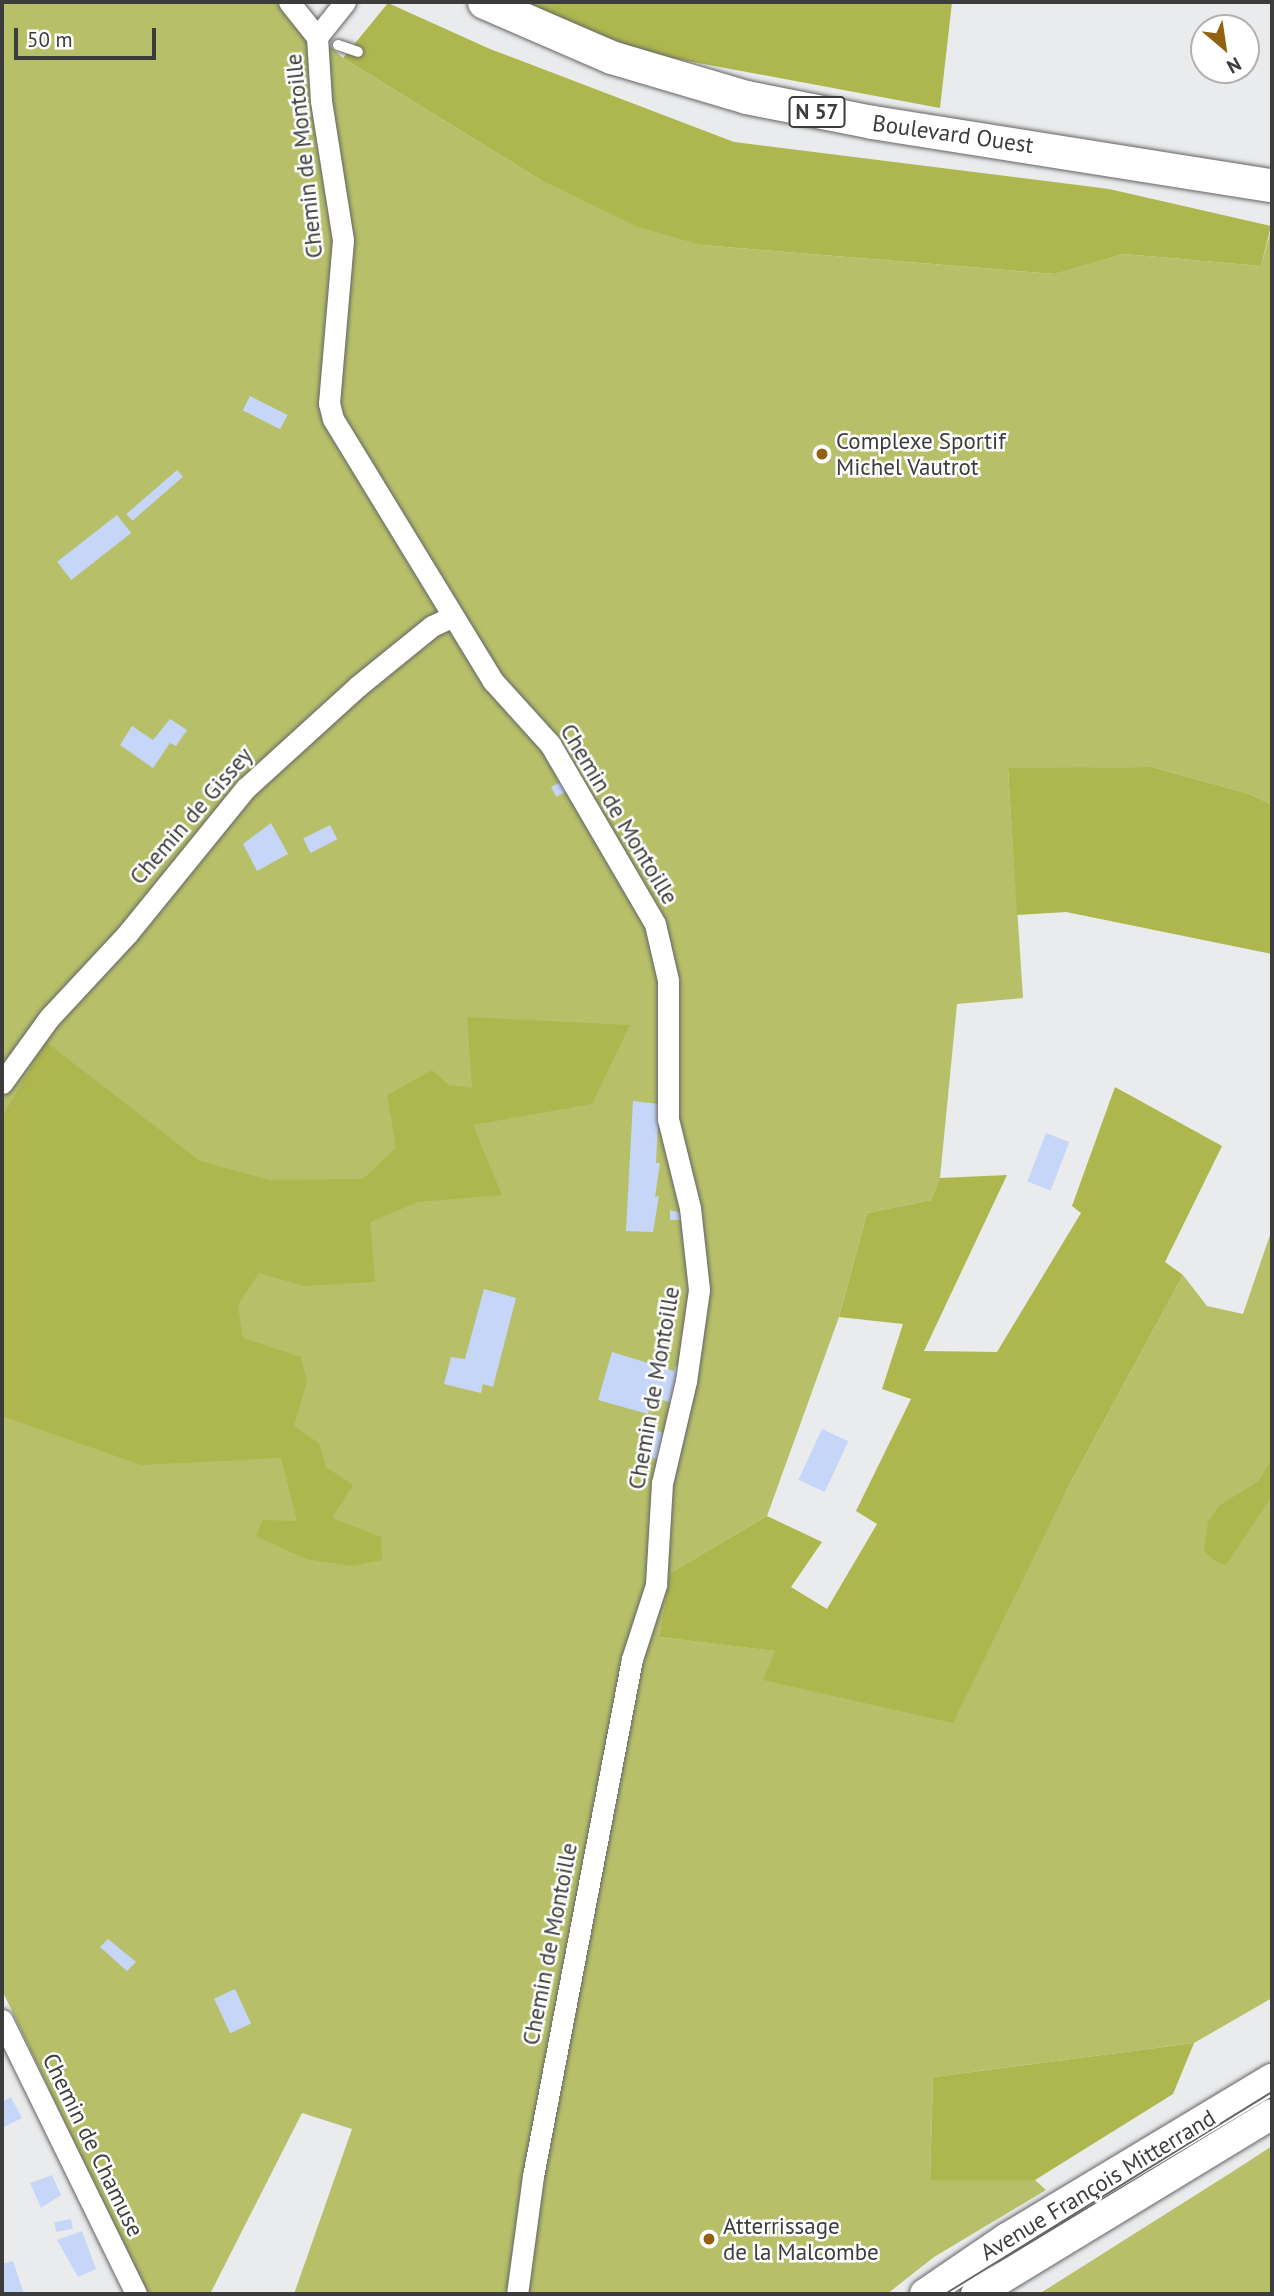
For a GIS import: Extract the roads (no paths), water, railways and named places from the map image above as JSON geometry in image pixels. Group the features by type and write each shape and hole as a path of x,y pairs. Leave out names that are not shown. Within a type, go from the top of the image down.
{"main road":[{"name":"Boulevard Ouest","path":"484,2 611,57 746,97 882,124 1230,177 1272,187"},
{"name":"Avenue François Mitterrand","path":"925,2294 1007,2238 1272,2079"},
{"name":"Avenue François Mitterrand","path":"976,2294 1272,2114"}],"street":[{"path":"289,2 317,37"},
{"name":"Chemin de Montoille","path":"345,2 317,37 321,101 343,240 329,403 339,435 493,681 550,744 655,924 668,980 668,1119 691,1208 699,1290 686,1381 662,1483 656,1585 629,1672 533,2176 517,2294"},
{"name":"Chemin de Gissey","path":"2,1083 49,1018 128,933 246,788 358,686 432,626 453,616"},
{"name":"Chemin de Chamuse","path":"2,2020 136,2294"}],"lane":[{"path":"338,45 358,52"}],"tram line":[{"path":"945,2294 1272,2092"}],"place":[{"name":"Complexe Sportif Michel Vautrot","path":"822,454"},
{"name":"Atterrissage de la Malcombe","path":"709,2239"}]}
